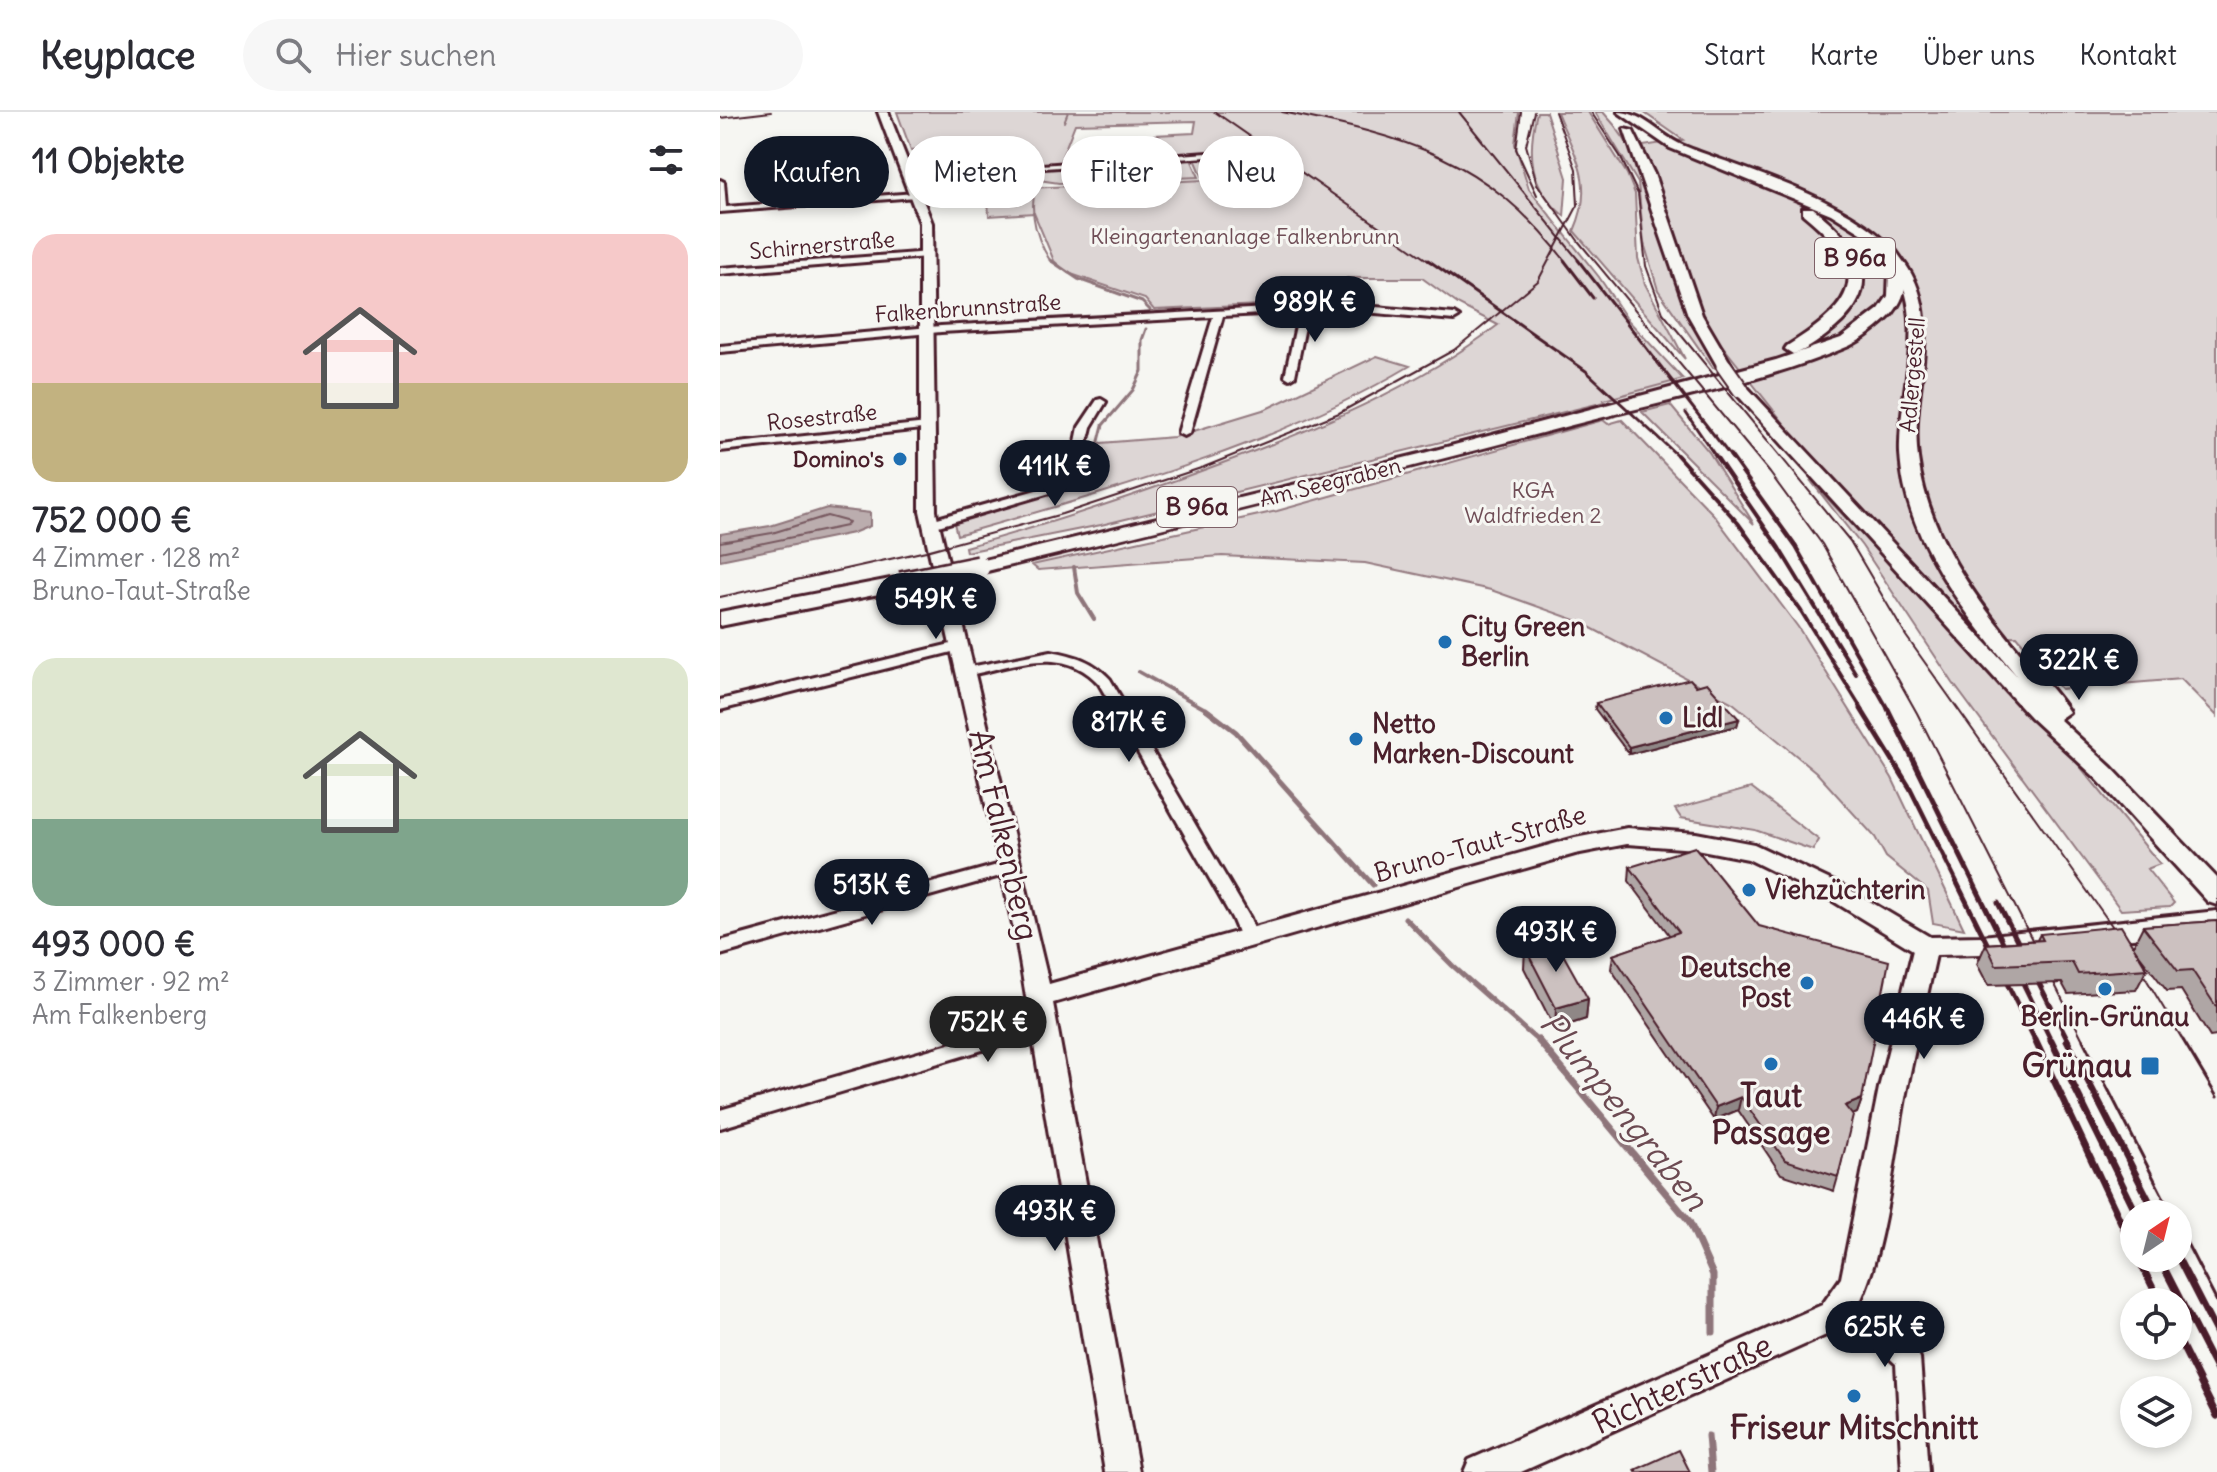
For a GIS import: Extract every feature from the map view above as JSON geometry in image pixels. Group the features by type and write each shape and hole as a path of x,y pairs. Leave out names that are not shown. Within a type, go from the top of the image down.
{"main road":[{"name":"Adlergestell","path":"1421,455 1767,360 1818,334 1849,306 1858,286 1858,268 1848,246 1830,227 1785,199 1676,155 1628,131 1608,112"},
{"name":"Adlergestell","path":"1623,112 1674,146 1836,211 1883,243 1901,262 1910,277 1918,308 1919,335 1908,408 1907,442 1922,512 1960,585 2058,711 2084,753"},
{"name":"Adlergestell","path":"1628,131 1648,174 1695,315 1741,390 2027,701 2084,753 2217,895"},
{"name":"Adlergestell","path":"1421,455 1782,364 1847,341 1885,312 1895,296 1896,268 1883,243"},
{"name":"Am Seegraben","path":"720,619 978,562 1421,455"},
{"name":"Am Seegraben","path":"720,609 900,578"}],"street":[{"name":"Am Falkenberg","path":"883,112 905,167"},
{"path":"1045,166 1198,155"},
{"path":"720,182 721,210 905,196"},
{"name":"Am Falkenberg","path":"921,208 926,223 931,524 1012,867 1122,1472"},
{"name":"Schirnerstraße","path":"720,271 927,254"},
{"name":"Falkenbrunnstraße","path":"720,349 927,330 1342,307 1454,317"},
{"path":"1290,376 1304,309"},
{"path":"1184,433 1219,313"},
{"path":"931,524 1073,483 1085,427 1101,402"},
{"name":"Rosestraße","path":"720,448 927,426"},
{"path":"720,705 959,646"},
{"path":"965,672 1051,655 1077,660 1092,668 1134,732 1241,918 1248,937"},
{"name":"Bruno-Taut-Straße","path":"720,1119 1248,937 1370,906 1575,846 1627,836 1696,841 1754,852 1816,881 1926,946"},
{"path":"720,948 1012,867"},
{"path":"1915,1472 1908,1358 1845,1303 1856,1279 1893,1088 1926,946 1973,946 2217,920"},
{"name":"Richterstraße","path":"1481,1472 1520,1462 1833,1316 1845,1303"}],"green space":[{"name":"Kleingartenanlage Falkenbrunn","path":"897,112 1519,112 1515,144 1529,189 1599,277 1627,319 1683,379 1605,402 1101,525 966,552 965,547 1157,487 1329,421 1433,368 1498,325 1459,305 1422,278 1347,278 1346,301 1154,310 1145,299 1068,273 1054,261 1034,213 989,216 988,208 1045,208 1045,187 1061,186 1061,208 1182,208 1182,181 1198,180 1198,208 1304,208 1304,136 1198,136 1198,157 1190,157 1198,177 1182,178 1182,136 1154,135 1194,133 1196,121 1075,124 1070,136 1061,136 1059,183 1045,181 1045,136 906,136"},
{"path":"1537,112 1546,112 1567,178 1564,216 1552,205 1537,181 1532,141"},
{"path":"1557,112 1588,112 1627,174 1635,194 1638,258 1645,284 1685,359 1574,231 1583,198 1583,183 1576,156"},
{"path":"1595,112 1603,112 1619,131 1642,172 1681,295 1717,367 1713,368 1658,290 1644,243 1638,183"},
{"path":"1643,112 2217,112 2217,716 2181,679 2061,689 2017,636 1984,637 1798,441 1710,330 1691,287 1643,146 1683,140"},
{"path":"1377,356 1410,366 1303,421 1246,444 1131,484 957,535 954,523 1085,483 1089,444 1174,437 1266,409"},
{"path":"1670,405 1709,452 1754,524 1642,412"},
{"name":"KGA Waldfrieden 2","path":"1603,420 1608,424 1622,420 1713,514 1798,627 1892,778 1964,929 1933,923 1928,891 1886,857 1875,837 1816,772 1733,703 1578,621 1491,590 1365,563 1222,556 1038,570 1032,565 1277,511"},
{"path":"1810,480 2078,764 2160,864 2147,869 2174,903 2170,907 2121,910 1953,683 1862,546"},
{"path":"1751,788 1819,840 1813,850 1755,830 1681,818 1675,809"}],"water":[{"path":"827,508 870,513 870,526 853,533 720,560 720,534 770,526"}],"building":[{"name":"Lidl","path":"1690,679 1696,686 1707,683 1739,719 1629,747 1596,703"},
{"name":"Taut Passage","path":"1695,847 1759,926 1889,961 1862,1099 1845,1106 1853,1116 1838,1177 1785,1160 1741,1097 1716,1107 1613,955 1679,932 1630,867"},
{"path":"2217,921 2217,1008 2192,970 2178,971 2143,926"},
{"path":"2121,926 2147,969 2078,974 2072,962 1996,965 1986,944 2043,940 2040,934"},
{"path":"1555,940 1588,999 1556,1008 1525,948"},
{"path":"1679,1450 1690,1472 1635,1470"}],"waterway":[{"name":"Plumpengraben","path":"1064,122 1068,112"},
{"name":"Plumpengraben","path":"1033,208 1036,230 1051,262"},
{"name":"Plumpengraben","path":"1050,260 1078,279 1142,302 1150,310"},
{"name":"Plumpengraben","path":"1095,457 1103,425 1133,390 1142,371 1142,340 1146,329"},
{"name":"Plumpengraben","path":"1087,487 1095,455"},
{"name":"Plumpengraben","path":"1074,567 1078,593 1094,619"},
{"name":"Plumpengraben","path":"1139,672 1208,710"},
{"name":"Plumpengraben","path":"1208,710 1236,732 1373,885"},
{"name":"Plumpengraben","path":"1405,918 1453,966 1539,1042"},
{"name":"Plumpengraben","path":"1538,1040 1689,1221 1713,1275 1713,1332"},
{"name":"Plumpengraben","path":"1708,1436 1711,1472"}],"tram line":[{"path":"1534,112 1526,145 1537,184 1567,226"},
{"path":"1555,112 1576,169 1578,205 1567,226"},
{"path":"1591,112 1620,156 1638,194 1646,266 1663,313 1850,541 1906,636 2127,947 2184,1042"},
{"path":"720,597 926,551 1062,514 1204,467 1339,413 1454,350 1538,281 1567,226"},
{"path":"1567,226 1770,473 1822,544 1917,713 2084,1042"},
{"path":"2083,1040 2165,1200"},
{"path":"2183,1040 2217,1097"},
{"path":"2192,1253 2217,1302"}],"railway":[{"path":"720,118 771,112"},
{"path":"1215,112 1430,262"},
{"path":"1282,112 1368,131 1440,157 1474,175 1505,198 1536,226 1566,262"},
{"path":"1459,112 1580,262"},
{"path":"1521,112 1516,149 1537,195"},
{"path":"1428,260 1586,371 1678,456"},
{"path":"1564,260 1593,298"},
{"path":"1578,260 1731,457"},
{"path":"1686,413 1716,457"},
{"path":"1715,455 1779,548 1856,674"},
{"path":"1730,455 1796,547 1889,711"},
{"path":"1678,456 1738,523 1801,611 1863,711"},
{"path":"1861,709 1910,788 2036,1042"},
{"path":"1889,711 2052,1042"},
{"path":"1998,903 2069,1042"},
{"path":"2035,1040 2120,1220"},
{"path":"2051,1040 2130,1200"},
{"path":"2067,1040 2149,1200"},
{"path":"2145,1272 2153,1288"},
{"path":"2166,1272 2217,1371"},
{"path":"2185,1272 2217,1334"},
{"path":"2189,1360 2217,1416"}],"place":[{"name":"Domino's","path":"900,459"},
{"name":"City Green Berlin","path":"1445,642"},
{"name":"Lidl","path":"1666,718"},
{"name":"Netto Marken-Discount","path":"1356,739"},
{"name":"Viehzüchterin","path":"1749,890"},
{"name":"Deutsche Post","path":"1807,983"},
{"name":"Berlin-Grünau","path":"2105,989"},
{"name":"Taut Passage","path":"1771,1064"},
{"name":"Grünau","path":"2150,1066"},
{"name":"Friseur Mitschnitt","path":"1854,1396"}]}
